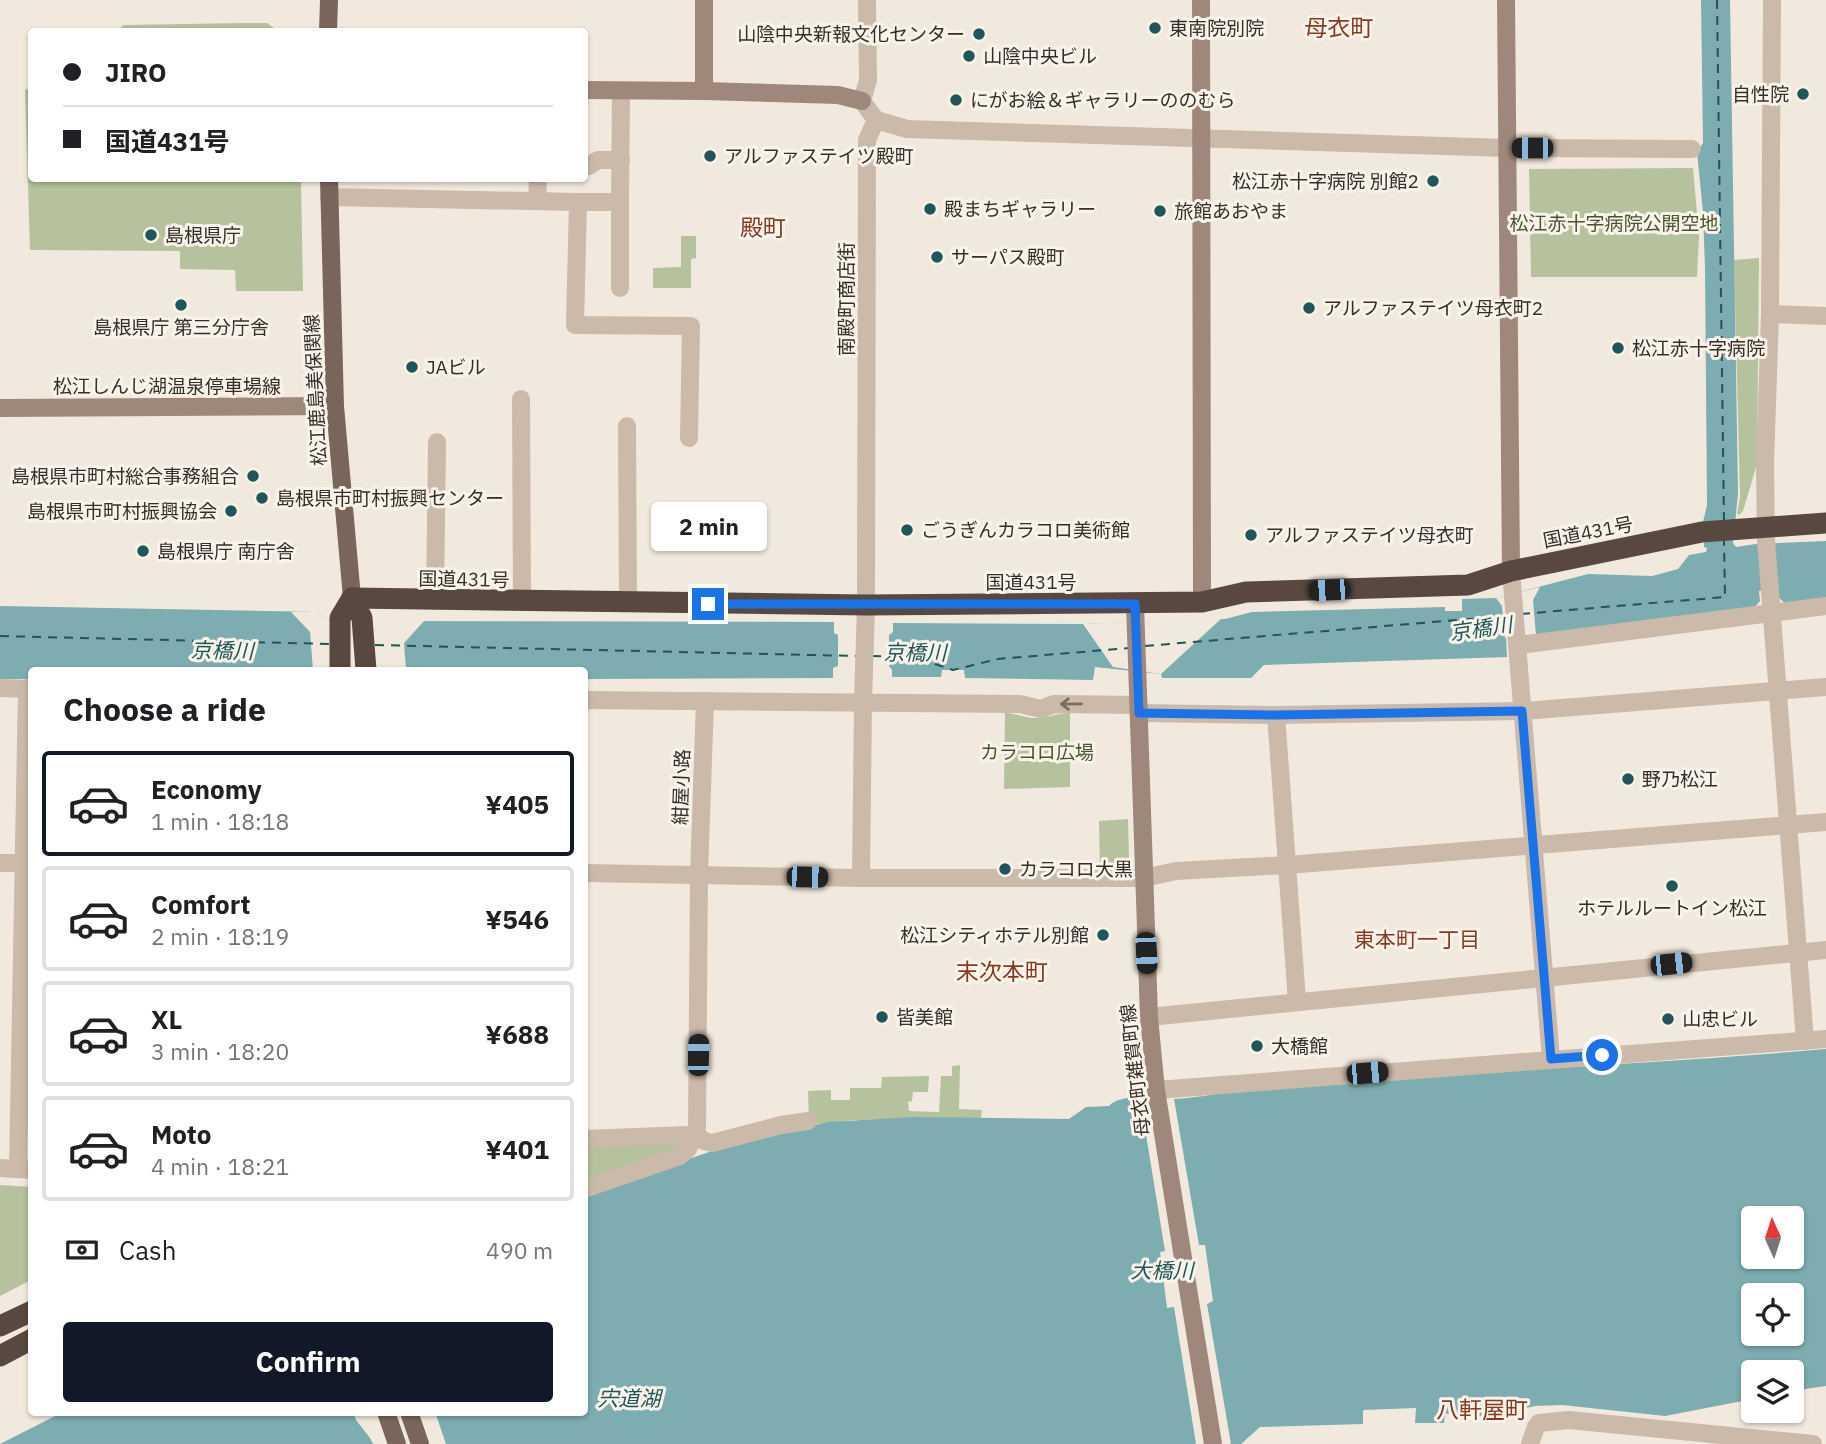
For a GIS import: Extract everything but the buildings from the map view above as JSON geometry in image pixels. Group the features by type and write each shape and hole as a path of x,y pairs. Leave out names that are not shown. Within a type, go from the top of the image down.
{"highway":[{"path":"1766,533 1826,523"},
{"name":"国道431号","path":"352,598 866,605 1135,612 1246,592 1468,585 1702,532 1739,529 1766,533"},
{"path":"352,598 362,618 366,667"},
{"path":"340,667 340,618 352,598"},
{"path":"0,1326 28,1313"},
{"path":"0,1356 28,1341"}],"main road":[{"path":"328,0 328,28"},
{"name":"松江鹿島美保関線","path":"329,188 335,406 352,598"},
{"path":"387,1416 397,1444"},
{"path":"410,1416 420,1444"}],"street":[{"path":"704,0 704,91"},
{"path":"862,101 868,80 867,0"},
{"path":"1201,0 1202,602"},
{"path":"1506,0 1512,575 1551,1059"},
{"path":"1772,0 1766,533 1805,1041"},
{"path":"588,90 838,95 862,101 876,120 906,129 1506,148 1692,149"},
{"path":"620,288 621,91"},
{"name":"南殿町商店街","path":"862,878 866,605 867,140 876,120"},
{"path":"588,166 598,160 621,160"},
{"path":"537,201 538,182"},
{"path":"329,188 537,201 620,202"},
{"path":"578,202 575,325 691,326 689,438"},
{"path":"1770,314 1826,316"},
{"path":"522,399 522,602"},
{"name":"松江しんじ湖温泉停車場線","path":"0,408 335,406"},
{"path":"626,426 628,603"},
{"path":"435,601 438,442"},
{"path":"1518,642 1770,604 1826,606"},
{"name":"母衣町雑賀町線","path":"1135,612 1149,1017 1157,1097 1213,1444"},
{"path":"588,700 1020,704 1041,709 1054,704 1276,715 1522,711 1826,687"},
{"path":"0,688 28,689"},
{"name":"紺屋小路","path":"695,1133 705,701"},
{"path":"1276,715 1297,1001"},
{"path":"588,873 862,878 1143,878 1176,871 1287,865 1826,822"},
{"path":"0,863 28,863 17,1169"},
{"path":"1149,1017 1826,950"},
{"path":"1157,1097 1551,1059 1826,1039"},
{"path":"695,1133 704,1141 712,1143 781,1125 808,1121"},
{"path":"588,1139 695,1133"},
{"path":"588,1188 680,1156 688,1149 695,1133"},
{"path":"1530,1444 1539,1423 1558,1420 1592,1421 1685,1438 1813,1444"}],"green space":[{"path":"267,23 274,28 120,28 123,25"},
{"path":"28,88 28,182 301,182 303,291 236,291 235,270 180,269 180,251 30,250 25,90"},
{"name":"松江赤十字病院公開空地","path":"1693,168 1699,236 1697,277 1531,277 1529,169"},
{"path":"681,236 696,236 696,258 691,259 691,288 653,288 653,268 681,267"},
{"path":"1759,258 1757,464 1743,511 1739,515 1734,260"},
{"name":"カラコロ広場","path":"1005,713 1035,718 1070,713 1070,787 1004,789"},
{"path":"1128,819 1129,859 1120,871 1100,872 1099,821"},
{"path":"960,1065 959,1109 982,1110 981,1118 853,1120 809,1125 808,1091 831,1090 831,1100 850,1100 850,1088 881,1088 882,1077 929,1076 928,1092 913,1092 912,1101 908,1102 909,1111 939,1112 941,1076 952,1076 952,1066"},
{"path":"679,1142 680,1145 588,1180 588,1143"},
{"path":"0,1185 28,1187 28,1282 0,1296"}],"water":[{"name":"京橋川","path":"1701,0 1730,0 1738,494 1733,543 1736,547 1826,541 1826,599 1786,604 1779,598 1777,587 1759,591 1760,601 1754,608 1506,638 1507,657 1264,665 1251,678 1162,678 1161,674 1095,667 1093,680 965,678 964,670 942,670 941,677 892,677 889,666 838,666 833,668 833,678 588,679 588,667 28,667 28,679 0,679 0,606 317,612 331,621 834,622 834,633 838,635 889,635 893,632 893,623 1083,624 1225,619 1252,612 1445,607 1445,611 1462,611 1462,599 1496,598 1588,574 1652,576 1678,569 1689,555 1706,552 1707,548 1704,547 1703,522 1707,505 1705,268 1697,152 1703,143"},
{"name":"大橋川","path":"1826,1049 1826,1386 1804,1389 1804,1360 1741,1360 1741,1401 1665,1416 1562,1405 1535,1406 1473,1417 1472,1412 1445,1414 1444,1423 1415,1423 1416,1408 1363,1410 1363,1424 1260,1427 1241,1444 0,1444 55,1416 588,1416 588,1194 738,1142 829,1122 913,1117 1069,1119 1086,1107 1109,1106 1122,1099 1175,1099 1307,1085"}],"pier":[{"path":"1540,587 1533,600 1536,635 1505,638 1502,606 1496,598"},
{"path":"291,612 317,612 331,621 425,620 404,643 406,667 313,667 310,632"},
{"path":"1222,618 1161,674 1113,667 1083,624"},
{"path":"838,635 889,635 889,666 838,666"},
{"path":"1140,1098 1174,1099 1199,1245 1205,1245 1213,1301 1207,1304 1231,1444 1196,1444 1174,1307 1167,1308 1160,1252 1165,1251"},
{"path":"354,1416 436,1416 446,1444 373,1444"}],"ferry route":[{"path":"1717,0 1724,521"},
{"path":"1521,614 1725,597 1724,541"},
{"path":"1145,646 1505,616"},
{"path":"0,636 331,644"},
{"path":"375,645 856,656"},
{"path":"872,656 914,657 953,670 998,659 1129,648"}],"place":[{"name":"東南院別院","path":"1155,28"},
{"name":"山陰中央新報文化センター","path":"979,34"},
{"name":"山陰中央ビル","path":"969,56"},
{"name":"自性院","path":"1803,94"},
{"name":"にがお絵＆ギャラリーののむら","path":"956,100"},
{"name":"アルファステイツ殿町","path":"710,156"},
{"name":"松江赤十字病院 別館2","path":"1433,181"},
{"name":"殿まちギャラリー","path":"930,209"},
{"name":"旅館あおやま","path":"1160,211"},
{"name":"島根県庁","path":"151,235"},
{"name":"サーパス殿町","path":"937,257"},
{"name":"島根県庁 第三分庁舎","path":"181,305"},
{"name":"アルファステイツ母衣町2","path":"1309,308"},
{"name":"松江赤十字病院","path":"1618,348"},
{"name":"JAビル","path":"412,367"},
{"name":"島根県市町村総合事務組合","path":"253,476"},
{"name":"島根県市町村振興センター","path":"262,498"},
{"name":"島根県市町村振興協会","path":"231,511"},
{"name":"ごうぎんカラコロ美術館","path":"907,530"},
{"name":"アルファステイツ母衣町","path":"1251,535"},
{"name":"島根県庁 南庁舎","path":"143,551"},
{"name":"野乃松江","path":"1628,779"},
{"name":"カラコロ大黒","path":"1005,869"},
{"name":"ホテルルートイン松江","path":"1672,886"},
{"name":"松江シティホテル別館","path":"1103,935"},
{"name":"皆美館","path":"882,1017"},
{"name":"山忠ビル","path":"1668,1019"},
{"name":"大橋館","path":"1257,1046"}],"district":[{"name":"母衣町","path":"1339,28"},
{"name":"殿町","path":"763,228"},
{"name":"東本町一丁目","path":"1417,940"},
{"name":"末次本町","path":"1002,972"},
{"name":"八軒屋町","path":"1482,1410"}],"route":[{"path":"708,604 1135,604 1139,713 1276,715 1522,711 1551,1059 1602,1055"}],"water label":[{"name":"宍道湖","path":"629,1399"}]}
